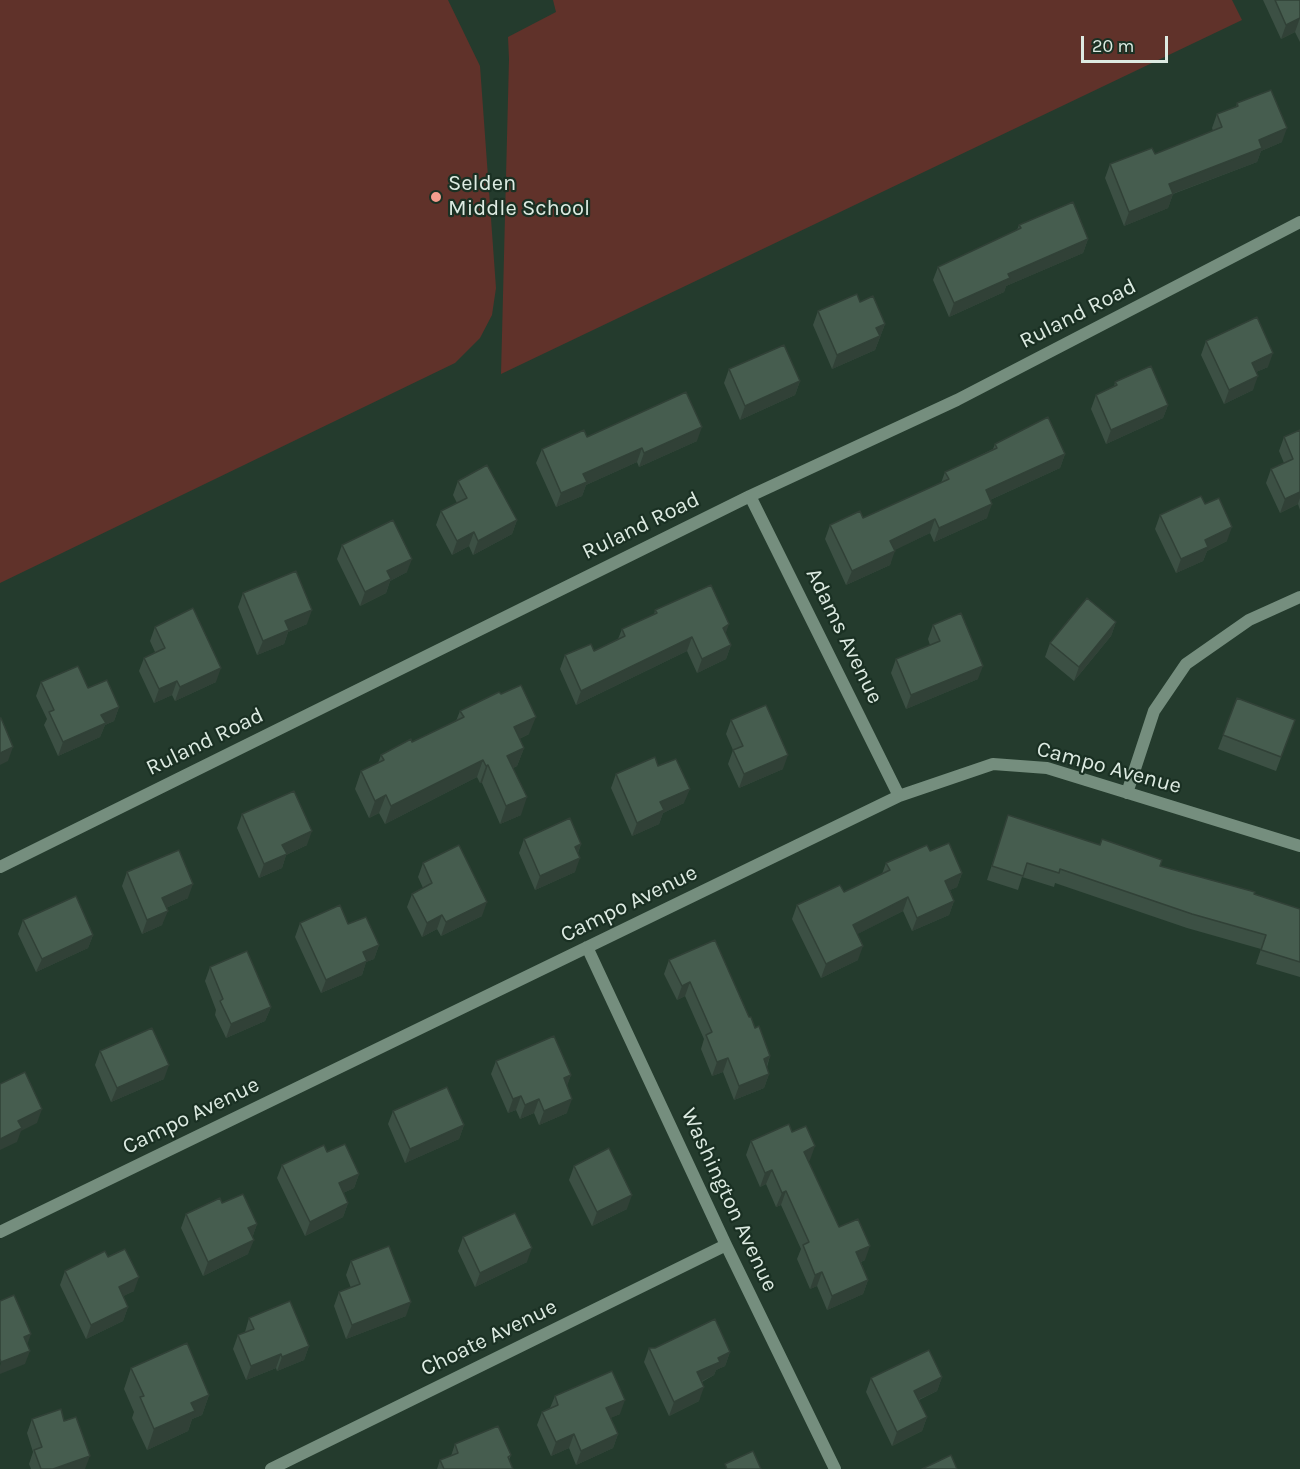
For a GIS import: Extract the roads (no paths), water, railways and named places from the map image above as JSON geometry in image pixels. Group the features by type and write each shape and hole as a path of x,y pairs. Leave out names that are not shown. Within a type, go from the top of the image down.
{"street":[{"name":"Ruland Road","path":"0,867 750,496 957,400 1300,222"},
{"name":"Adams Avenue","path":"750,496 899,796"},
{"path":"1127,793 1154,711 1186,664 1249,620 1300,597"},
{"name":"Campo Avenue","path":"0,1232 899,796 993,764 1047,768 1300,846"},
{"name":"Washington Avenue","path":"587,947 726,1245 835,1469"},
{"name":"Choate Avenue","path":"271,1469 726,1245"}],"place":[{"name":"Selden Middle School","path":"436,197"}]}
